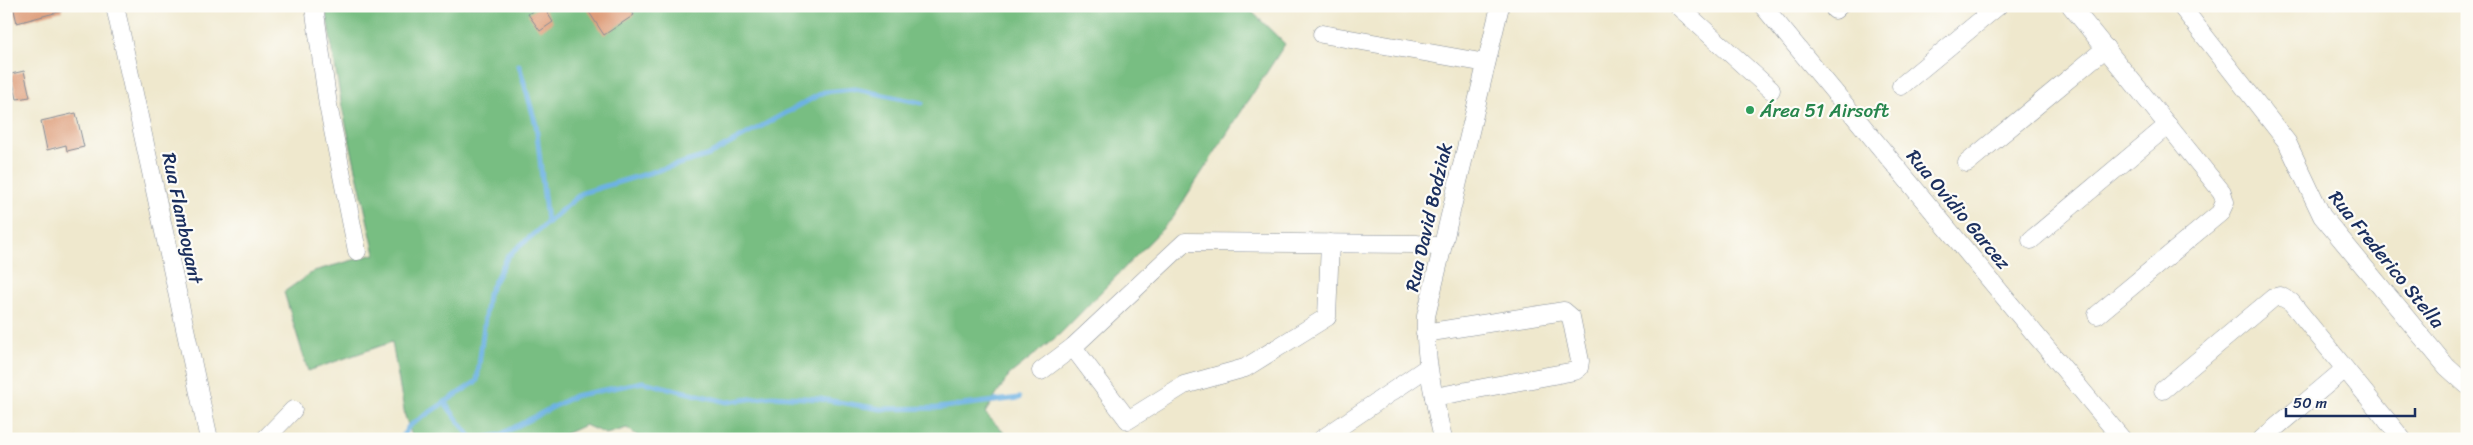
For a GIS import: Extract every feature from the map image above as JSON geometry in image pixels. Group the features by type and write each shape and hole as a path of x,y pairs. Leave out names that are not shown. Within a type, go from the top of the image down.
{"street":[{"name":"Rua Flamboyant","path":"115,6 209,439"},
{"path":"314,6 328,105 356,251"},
{"name":"Rua David Bodziak","path":"1443,439 1428,367 1425,333 1426,316 1500,6"},
{"path":"1678,6 1771,90"},
{"name":"Rua Ovídio Garcez","path":"1763,6 2122,439"},
{"path":"1901,86 1998,6"},
{"name":"Rua Frederico Stella","path":"2181,6 2287,142 2322,216 2447,367 2467,385"},
{"path":"2080,9 2106,48 2222,192 2224,208 2097,315"},
{"path":"1322,34 1486,63"},
{"path":"1967,163 2106,48"},
{"path":"2031,240 2168,125"},
{"path":"1041,371 1073,347 1185,242 1330,243 1442,247"},
{"path":"1073,347 1128,420 1184,385 1245,368 1327,317 1330,243"},
{"path":"2163,390 2273,298 2280,296 2291,302 2402,439"},
{"path":"1425,333 1564,311 1571,317 1580,361 1579,368 1575,370 1434,396"},
{"path":"1322,439 1428,367"},
{"path":"2262,439 2346,369"},
{"path":"264,439 293,410"}],"green space":[{"path":"325,6 1208,6 1209,11 1220,6 1246,6 1285,44 1171,220 1060,334 1009,375 985,413 1010,439 642,439 627,428 606,434 585,425 554,439 413,439 405,416 392,342 308,371 284,292 314,271 375,254 342,107"}],"building":[{"path":"13,6 61,6 62,11 17,23"},
{"path":"543,6 553,22 540,31 528,14"},
{"path":"585,6 629,6 634,15 604,35"},
{"path":"24,71 30,97 17,99 11,74"},
{"path":"76,113 84,147 67,151 66,145 47,150 41,121"}],"waterway":[{"path":"519,65 536,125 547,222"},
{"path":"401,439 409,426 477,381 488,294 508,256 582,193 709,155 824,92 855,89 922,103"},
{"path":"476,439 500,435 574,396 643,382 727,402 772,396 820,399 881,409 937,408 1019,398"},
{"path":"444,402 472,439"}],"place":[{"name":"Área 51 Airsoft","path":"1750,110"}]}
